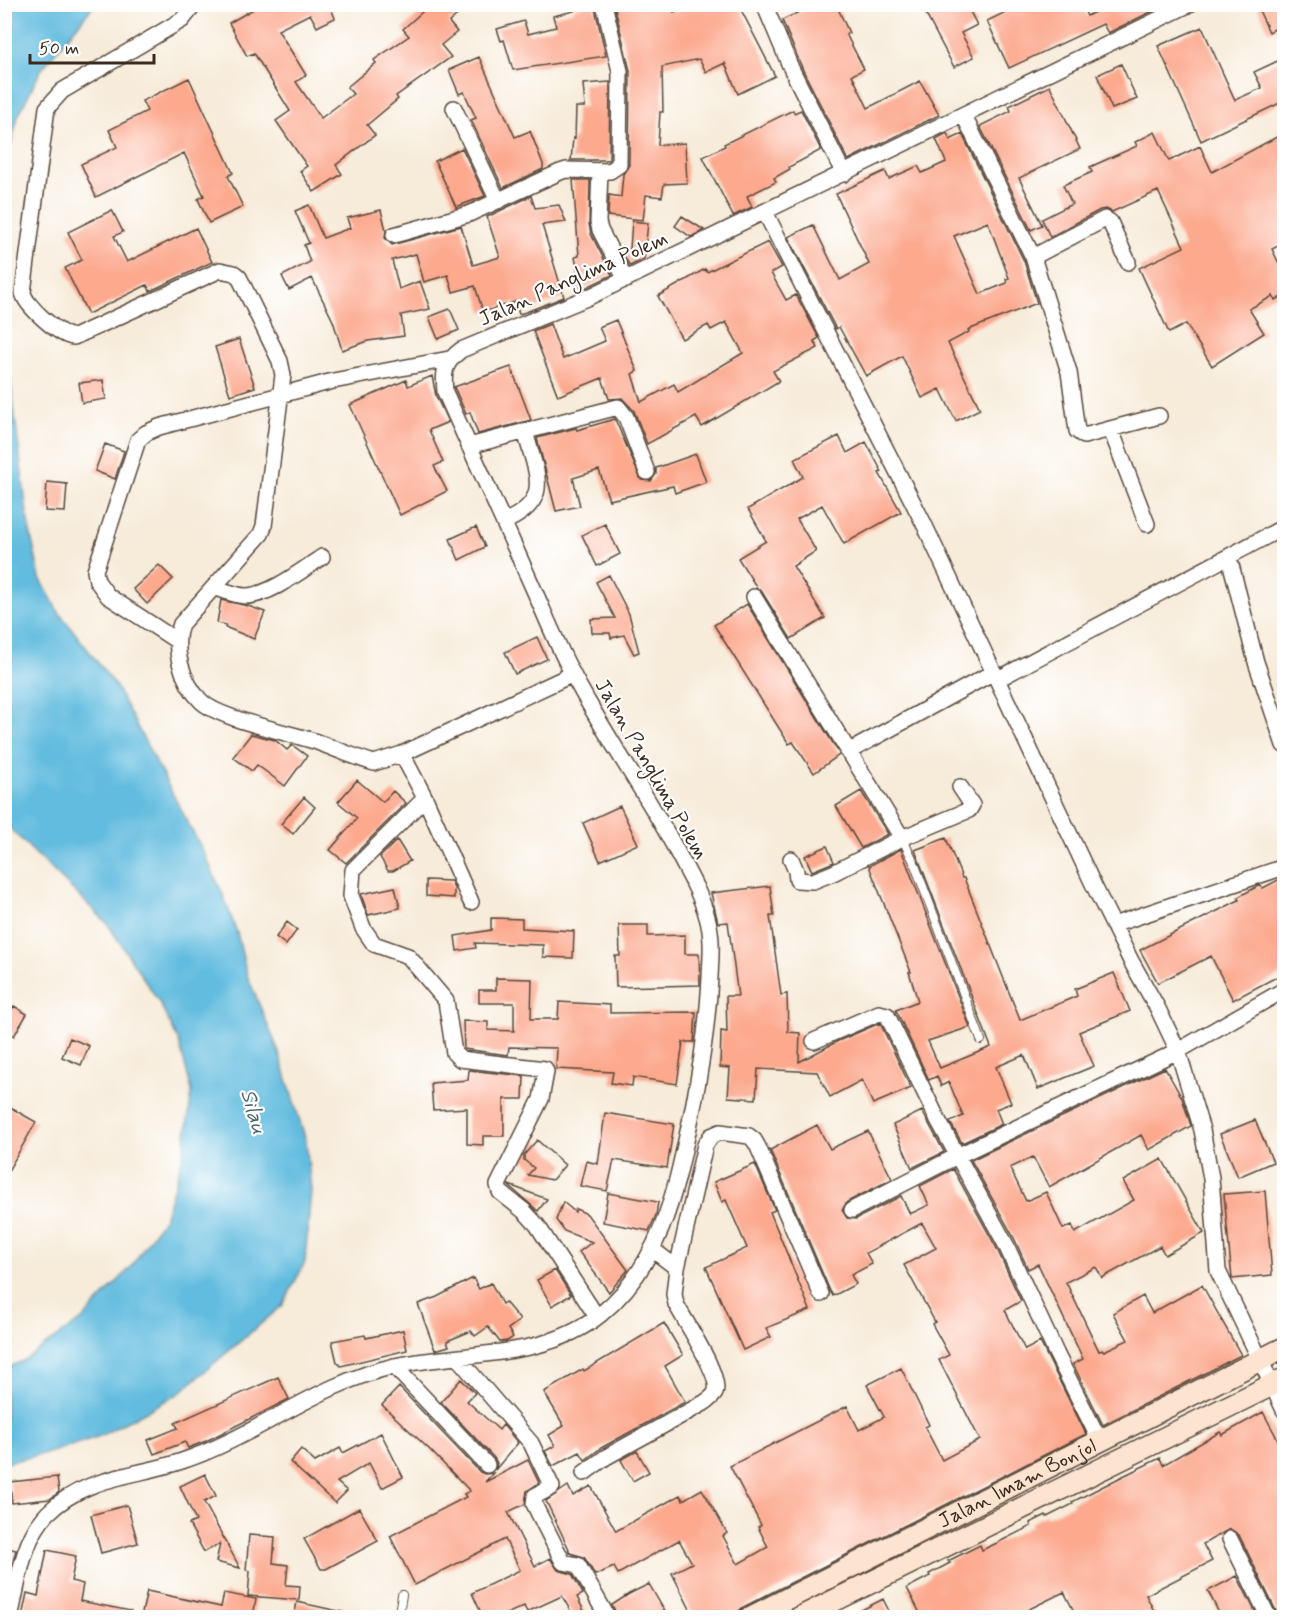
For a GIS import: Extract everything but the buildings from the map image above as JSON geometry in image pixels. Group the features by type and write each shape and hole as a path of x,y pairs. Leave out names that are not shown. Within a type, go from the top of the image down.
{"main road":[{"name":"Jalan Imam Bonjol","path":"749,1617 785,1609 1100,1441 1284,1348"},
{"name":"Jalan Imam Bonjol","path":"799,1617 1278,1382"}],"street":[{"path":"195,4 182,20 62,91 47,108 23,297 62,334 74,337 220,270 234,273 239,277 280,361 283,375 264,526 261,534 181,624 177,641 181,664 191,688 201,701 222,713 314,741 374,763 402,754 573,674"},
{"path":"394,235 469,213 566,170 610,171 617,168 620,71 604,4"},
{"path":"764,4 791,68 844,174"},
{"name":"Jalan Panglima Polem","path":"10,1617 30,1539 44,1517 67,1497 93,1484 180,1462 213,1449 312,1397 354,1378 394,1366 541,1344 574,1332 597,1317 625,1291 653,1250 674,1196 700,1075 709,1006 712,942 707,916 697,890 652,806 573,674 445,392 444,376 449,359 461,350 626,280 1190,4"},
{"path":"454,108 498,201"},
{"path":"964,116 1033,257 1070,372 1077,431 1084,436 1159,416"},
{"path":"600,171 598,222 626,280"},
{"path":"765,212 924,524 1113,925 1178,1051 1202,1130 1211,1178 1218,1271 1261,1360 1278,1382 1284,1410"},
{"path":"1033,257 1105,219 1110,222 1128,262"},
{"path":"177,641 108,596 97,581 95,571 138,440 159,427 333,381 449,359"},
{"path":"469,446 618,406 626,417 647,472"},
{"path":"1111,430 1148,524"},
{"path":"504,522 528,509 535,500 538,489 525,431"},
{"path":"848,752 1284,527"},
{"path":"213,587 244,596 256,595 273,588 322,557"},
{"path":"1229,557 1256,662 1284,745"},
{"path":"754,597 902,838"},
{"path":"402,754 425,798 471,902"},
{"path":"790,859 796,871 797,880 813,881 833,873 902,838 944,822 971,808 972,806 960,787"},
{"path":"425,798 353,870 351,896 363,928 374,944 408,956 446,1001 456,1057 545,1069 541,1099 498,1189 537,1225 597,1317"},
{"path":"1113,925 1284,867"},
{"path":"852,1210 957,1156 1178,1051 1284,990"},
{"path":"814,1041 879,1013 884,1013 957,1156 1005,1243 1056,1355 1100,1441"},
{"path":"584,1473 606,1458 704,1403 715,1393 716,1383 710,1366 676,1305 674,1294 677,1268 705,1145 711,1136 720,1132 748,1136 759,1147 821,1294"},
{"path":"653,1250 677,1268"},
{"path":"458,1358 531,1443 552,1487 535,1497 534,1504 563,1562 579,1565 608,1617"},
{"path":"394,1366 487,1465"},
{"path":"1230,1539 1269,1617"}],"lane":[{"path":"902,838 913,860 981,1040"},
{"path":"398,1617 402,1595"}],"water":[{"path":"5,4 94,5 41,70 18,116 5,169"},
{"name":"Silau","path":"4,327 28,522 40,578 58,611 115,685 204,853 224,897 237,933 247,975 278,1050 306,1141 311,1190 305,1262 283,1305 178,1394 100,1436 51,1452 5,1463 5,1368 21,1362 82,1320 131,1267 165,1216 183,1157 192,1091 179,1042 159,1002 107,923 5,824"}]}
